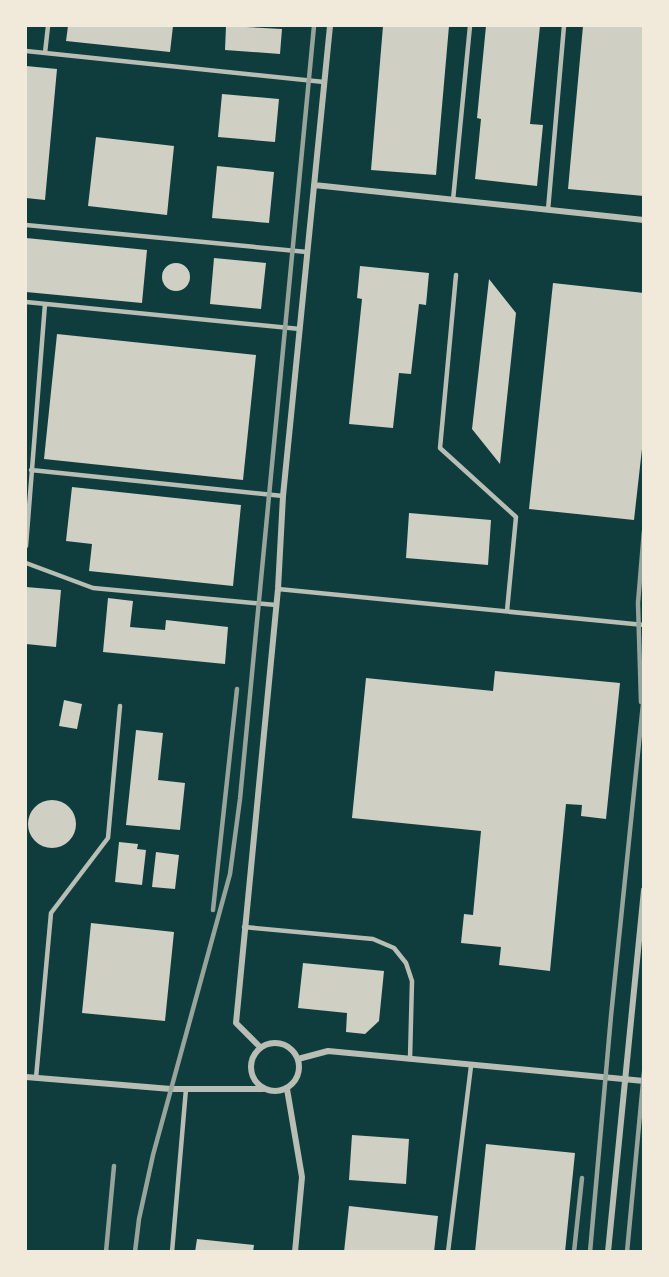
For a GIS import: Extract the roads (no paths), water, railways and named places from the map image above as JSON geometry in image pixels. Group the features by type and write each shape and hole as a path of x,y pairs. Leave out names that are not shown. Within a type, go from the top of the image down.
{"street":[{"path":"260,1047 236,1023 278,589 283,496 330,26"},
{"path":"314,185 644,220"},
{"path":"608,1251 644,890"},
{"path":"26,1077 171,1089 263,1089 275,1092 287,1089 295,1081 299,1071 298,1059 292,1050 282,1044 271,1043 260,1047 253,1054 250,1064 251,1074 255,1083 263,1089"},
{"path":"298,1059 328,1051 644,1081"},
{"path":"287,1089 302,1177 295,1251"}],"lane":[{"path":"45,53 48,26"},
{"path":"453,200 470,26"},
{"path":"548,210 564,26"},
{"path":"26,51 324,82"},
{"path":"26,225 308,252"},
{"path":"456,275 440,448 516,517 507,611"},
{"path":"26,302 300,328"},
{"path":"26,546 45,304"},
{"path":"32,470 283,496"},
{"path":"26,563 93,588 276,605"},
{"path":"278,589 644,625"},
{"path":"36,1078 51,913 108,838 120,706"},
{"path":"244,927 373,939 394,948 406,963 412,981 410,1059"},
{"path":"448,1251 471,1066"},
{"path":"172,1251 186,1089"}],"railway":[{"path":"135,1252 139,1219 153,1155 230,874 240,799 314,26"},
{"path":"641,702 638,603 644,531"},
{"path":"213,910 237,689"},
{"path":"590,1252 611,1016 644,694"},
{"path":"627,1252 644,1072"},
{"path":"106,1252 114,1166"},
{"path":"574,1252 582,1178"}]}
